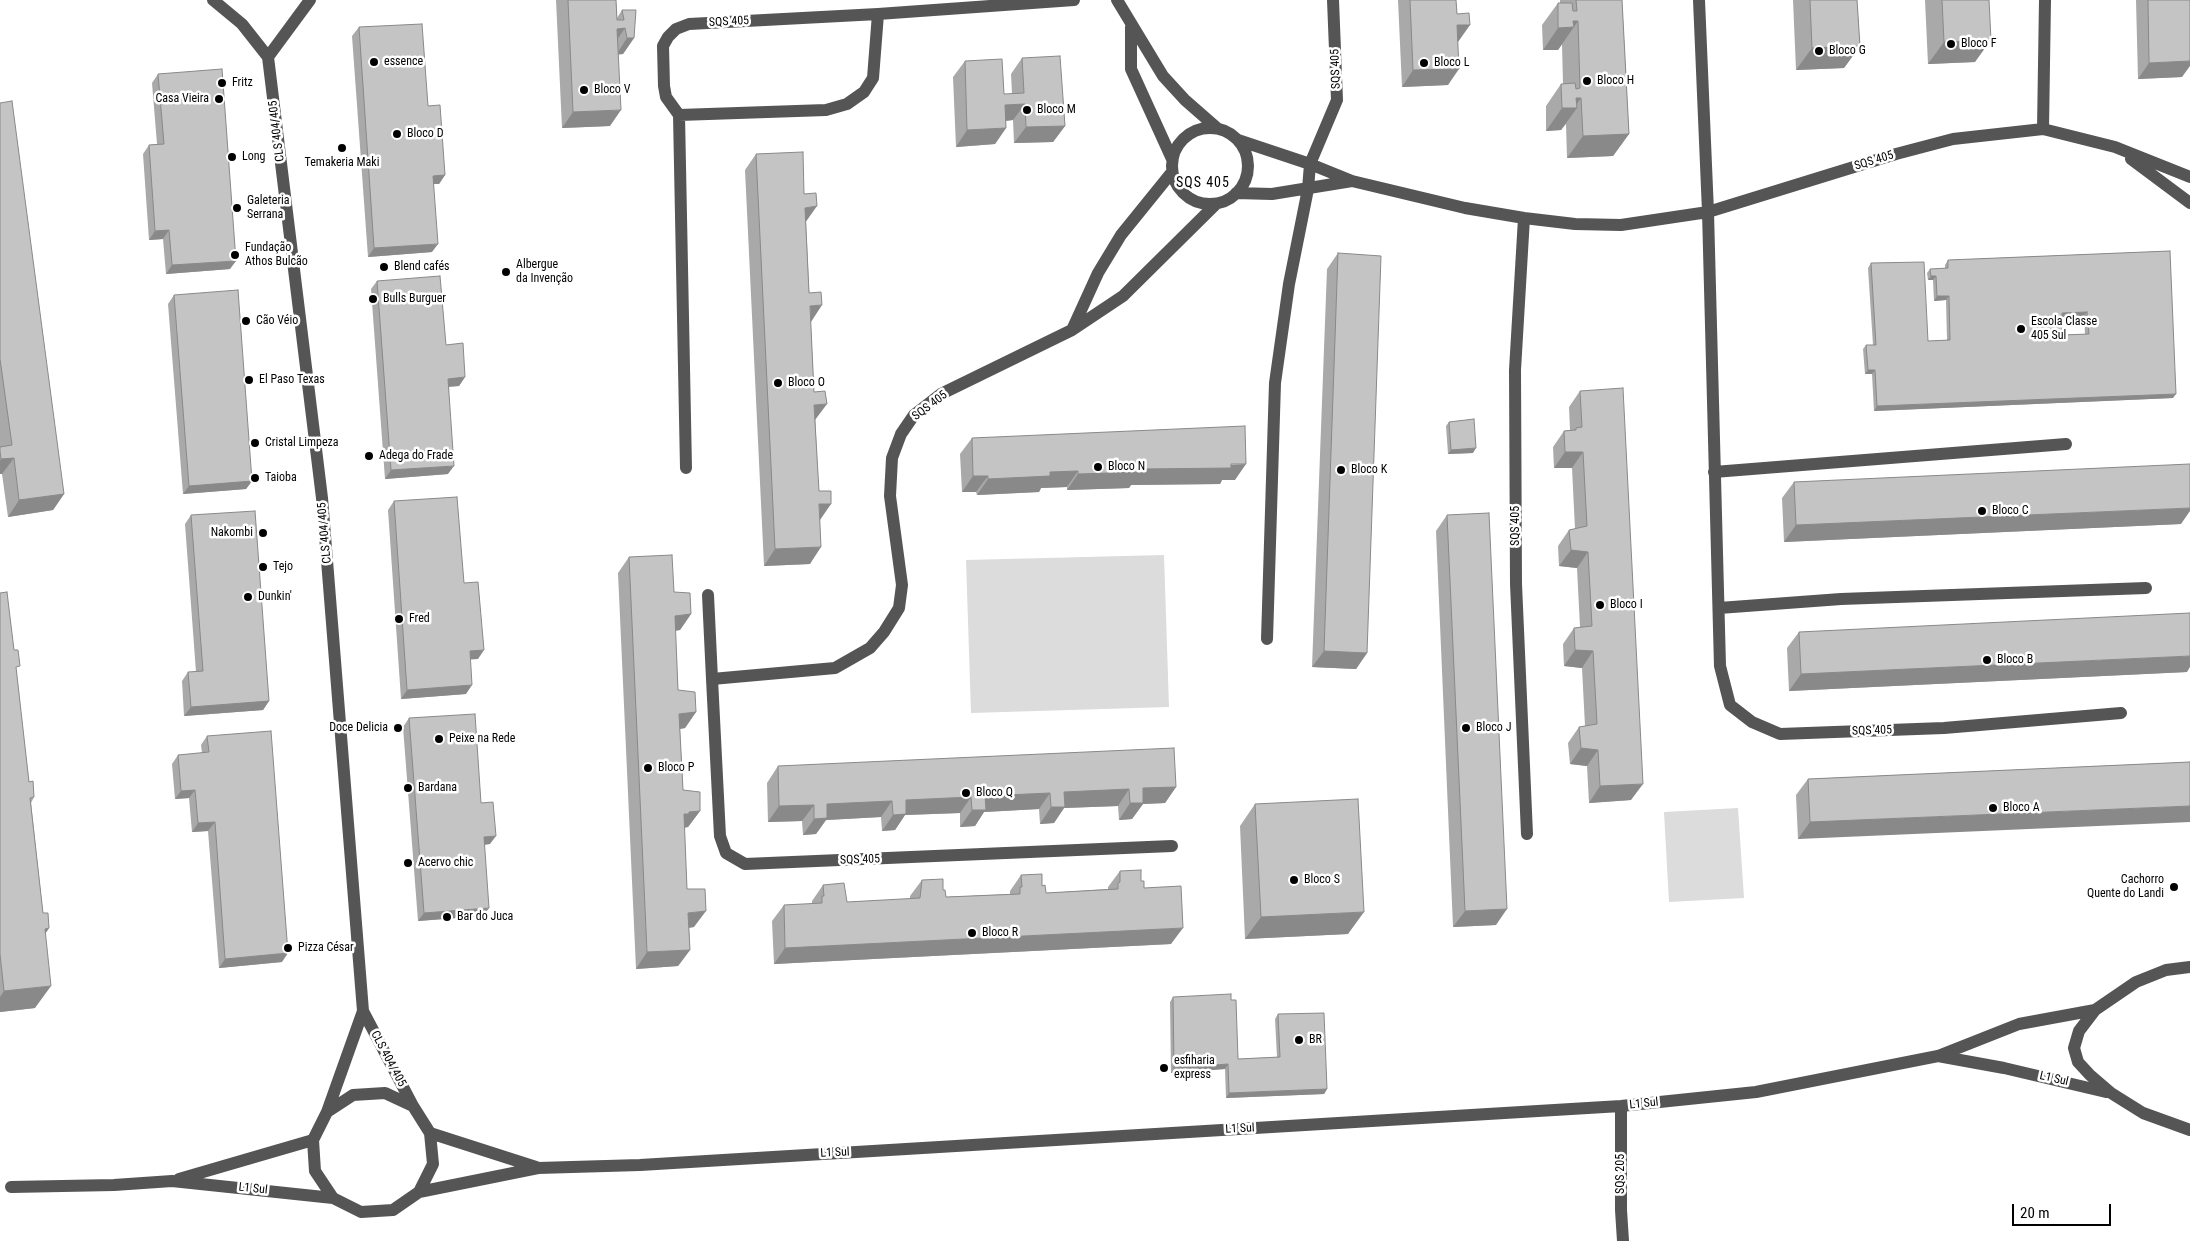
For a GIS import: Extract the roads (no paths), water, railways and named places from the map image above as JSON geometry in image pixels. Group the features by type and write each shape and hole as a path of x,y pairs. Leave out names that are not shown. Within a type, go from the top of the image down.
{"street":[{"path":"214,0 242,24 268,57 294,19 310,0"},
{"name":"SQS 405","path":"679,115 666,97 663,46 676,29 689,24 878,14 1074,0"},
{"path":"1116,0 1163,76 1185,100 1216,128"},
{"name":"SQS 405","path":"1268,640 1274,383 1288,284 1308,189 1310,164 1337,100 1333,0"},
{"name":"SQS 405","path":"1699,0 1708,212 1720,666 1730,705 1752,722 1780,734 1944,728 2120,713"},
{"path":"2043,129 2045,0"},
{"path":"686,468 679,115 826,110 847,104 864,92 873,78 878,14"},
{"path":"1072,330 1098,273 1121,235 1172,166 1176,148 1188,135 1205,128 1216,128 1228,132 1238,140 1244,150 1248,161 1248,173 1244,184 1236,194 1227,201 1216,204 1204,204 1188,196 1176,183 1172,166 1131,68 1131,26"},
{"name":"CLS 404/405","path":"268,57 322,498 363,1011 413,1106"},
{"name":"SQS 405","path":"1238,140 1310,164 1352,181 1465,208 1575,224 1621,225 1708,212 1896,154 1944,142 2043,129 2115,147 2190,177"},
{"name":"SQS 405","path":"2115,147 2190,203"},
{"name":"SQS 405","path":"1236,194 1272,194 1352,181"},
{"name":"SQS 405","path":"712,679 835,668 870,648 884,632 899,608 902,586 890,496 892,458 901,434 914,415 941,394 1072,330 1123,296 1216,204"},
{"name":"SQS 405","path":"1524,218 1515,380 1516,584 1527,834"},
{"path":"1714,472 2066,444"},
{"path":"1719,608 1841,599 2146,588"},
{"name":"SQS 405","path":"708,595 720,836 726,853 745,864 1172,846"},
{"path":"2188,1133 2143,1113 2111,1093 2078,1062 2074,1048 2079,1031 2095,1010 2136,982 2166,970 2190,967"},
{"name":"L1 Sul","path":"419,1192 538,1168 640,1165 1622,1106 1756,1092 1938,1056 2019,1024 2095,1010"},
{"name":"CLS 404/405","path":"327,1112 363,1011"},
{"name":"L1 Sul","path":"1938,1056 2004,1068 2111,1093"},
{"path":"385,1093 413,1106 430,1133 433,1164 419,1192 393,1210 361,1212 333,1198 315,1171 314,1140 327,1112 353,1094 385,1093"},
{"name":"SQS 205","path":"1622,1106 1621,1210 1623,1241"},
{"name":"L1 Sul","path":"430,1133 538,1168"},
{"name":"L1 Sul","path":"172,1182 314,1140"},
{"name":"L1 Sul","path":"11,1187 172,1182 333,1198"}],"place":[{"name":"Bloco F","path":"1951,44"},
{"name":"Bloco G","path":"1819,51"},
{"name":"essence","path":"374,62"},
{"name":"Bloco L","path":"1424,63"},
{"name":"Bloco H","path":"1587,81"},
{"name":"Fritz","path":"222,83"},
{"name":"Bloco V","path":"584,90"},
{"name":"Casa Vieira","path":"219,99"},
{"name":"Bloco M","path":"1027,110"},
{"name":"Bloco D","path":"397,134"},
{"name":"Temakeria Maki","path":"342,148"},
{"name":"Long","path":"232,157"},
{"name":"Galeteria Serrana","path":"237,208"},
{"name":"Fundação Athos Bulcão","path":"235,255"},
{"name":"Blend cafés","path":"384,267"},
{"name":"Albergue da Invenção","path":"506,272"},
{"name":"Bulls Burguer","path":"373,299"},
{"name":"Cão Véio","path":"246,321"},
{"name":"Escola Classe 405 Sul","path":"2021,329"},
{"name":"El Paso Texas","path":"249,380"},
{"name":"Bloco O","path":"778,383"},
{"name":"Cristal Limpeza","path":"255,443"},
{"name":"Adega do Frade","path":"369,456"},
{"name":"Bloco N","path":"1098,467"},
{"name":"Bloco K","path":"1341,470"},
{"name":"Taioba","path":"255,478"},
{"name":"Bloco C","path":"1982,511"},
{"name":"Nakombi","path":"263,533"},
{"name":"Tejo","path":"263,567"},
{"name":"Dunkin'","path":"248,597"},
{"name":"Bloco I","path":"1600,605"},
{"name":"Fred","path":"399,619"},
{"name":"Bloco B","path":"1987,660"},
{"name":"Doce Delicia","path":"398,728"},
{"name":"Bloco J","path":"1466,728"},
{"name":"Peixe na Rede","path":"439,739"},
{"name":"Bloco P","path":"648,768"},
{"name":"Bardana","path":"408,788"},
{"name":"Bloco Q","path":"966,793"},
{"name":"Bloco A","path":"1993,808"},
{"name":"Acervo chic","path":"408,863"},
{"name":"Bloco S","path":"1294,880"},
{"name":"Cachorro Quente do Landi","path":"2174,887"},
{"name":"Bar do Juca","path":"447,917"},
{"name":"Bloco R","path":"972,933"},
{"name":"Pizza César","path":"288,948"},
{"name":"BR","path":"1299,1040"},
{"name":"esfiharia express","path":"1164,1068"}],"district":[{"name":"SQS 405","path":"1203,183"}]}
